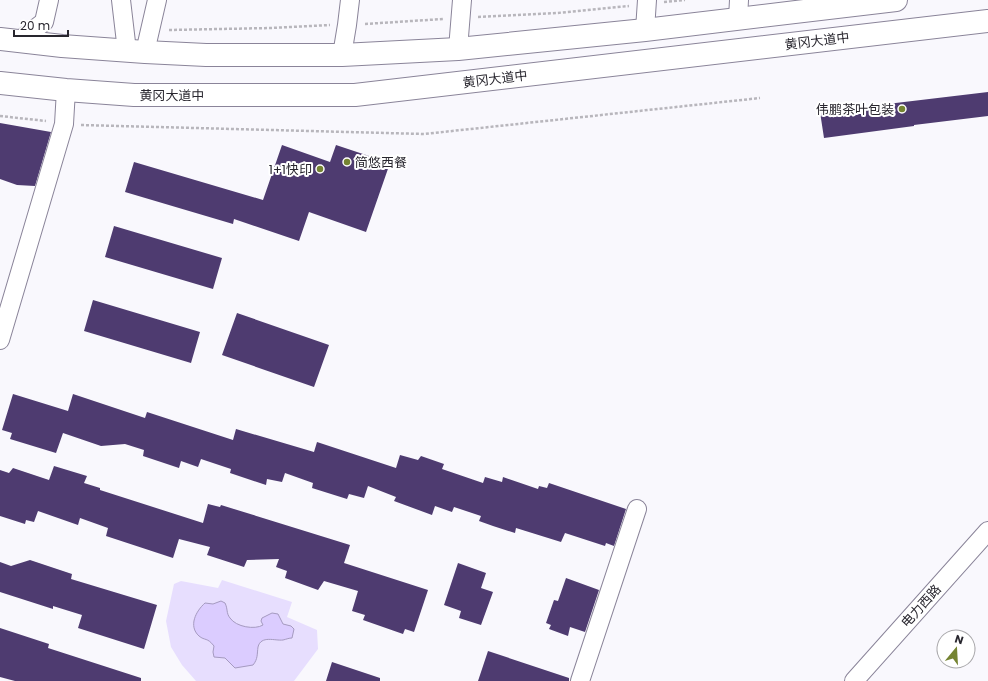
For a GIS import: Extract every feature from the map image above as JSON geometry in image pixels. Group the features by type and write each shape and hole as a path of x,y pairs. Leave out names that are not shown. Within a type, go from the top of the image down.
{"main road":[{"path":"10,40 136,52 206,55 342,55 458,49 645,30 738,9 896,0"},
{"name":"黄冈大道中","path":"0,83 134,95 355,96 988,21"}],"street":[{"path":"10,40 44,22 49,0"},
{"path":"121,0 136,52"},
{"path":"136,52 157,0"},
{"path":"342,55 350,0"},
{"path":"458,49 462,0"},
{"path":"645,30 647,2"},
{"path":"0,340 64,124 66,90"},
{"path":"580,681 637,509"},
{"name":"电力西路","path":"854,681 988,531"}],"path":[{"path":"166,30 271,28 558,13 647,2 685,0"},
{"path":"78,125 424,134 760,98"},
{"path":"0,116 47,121"}],"shaded area":[{"path":"222,580 292,602 287,617 317,630 318,649 294,681 196,681 182,665 171,647 166,621 174,584 181,581 218,588"},
{"path":"221,601 225,603 230,618 237,624 246,627 260,627 263,625 261,621 262,618 272,613 278,614 283,624 291,626 294,629 292,638 283,640 269,639 262,641 258,647 257,659 253,665 235,668 225,658 214,657 214,646 210,641 199,636 194,628 194,619 196,614 205,603 213,604"}],"building":[{"path":"988,92 988,116 824,138 820,112"},
{"path":"0,123 51,132 35,186 17,185 0,179"},
{"path":"282,145 330,162 336,145 390,163 366,232 309,212 299,241 234,219 233,224 125,192 134,162 263,200"},
{"path":"114,226 222,258 213,289 105,257"},
{"path":"93,300 200,332 191,363 84,331"},
{"path":"237,313 329,345 314,387 222,355"},
{"path":"13,394 68,411 73,394 145,418 147,412 233,440 236,429 314,452 317,442 396,468 400,455 418,460 421,456 444,464 442,469 483,483 485,477 502,482 503,477 538,489 539,486 547,488 549,483 626,509 614,546 606,543 605,546 565,533 561,542 516,528 515,533 493,526 479,521 481,516 454,507 452,512 435,506 432,515 394,501 396,497 368,486 364,498 349,494 347,499 312,488 313,483 285,473 282,482 267,479 266,485 230,473 231,469 201,459 198,467 181,461 179,468 143,456 144,450 125,444 101,446 63,433 56,453 10,439 12,433 2,430"},
{"path":"54,466 87,476 84,483 100,488 100,490 203,523 208,504 220,507 221,505 350,545 344,563 428,590 414,632 405,629 403,634 363,620 365,615 352,611 358,591 324,581 318,590 285,578 287,571 276,567 279,559 247,560 244,567 207,555 210,547 179,539 173,558 106,536 108,528 80,518 78,525 38,511 34,522 26,520 25,524 0,516 0,470 9,473 13,468 49,480"},
{"path":"30,560 72,574 71,579 157,605 144,649 78,628 82,615 53,606 53,609 0,592 0,562 11,566"},
{"path":"458,563 486,573 481,588 493,592 481,625 459,618 461,611 444,605"},
{"path":"566,578 599,590 585,632 570,627 568,636 549,629 551,625 546,623 554,600 558,601"},
{"path":"0,628 49,644 48,648 141,678 141,681 15,681 0,677"},
{"path":"488,651 569,678 569,681 478,681"},
{"path":"332,662 380,678 380,681 326,681"}],"place":[{"name":"伟鹏茶叶包装","path":"902,109"},
{"name":"简悠西餐","path":"347,162"},
{"name":"1+1快印","path":"320,169"}]}
